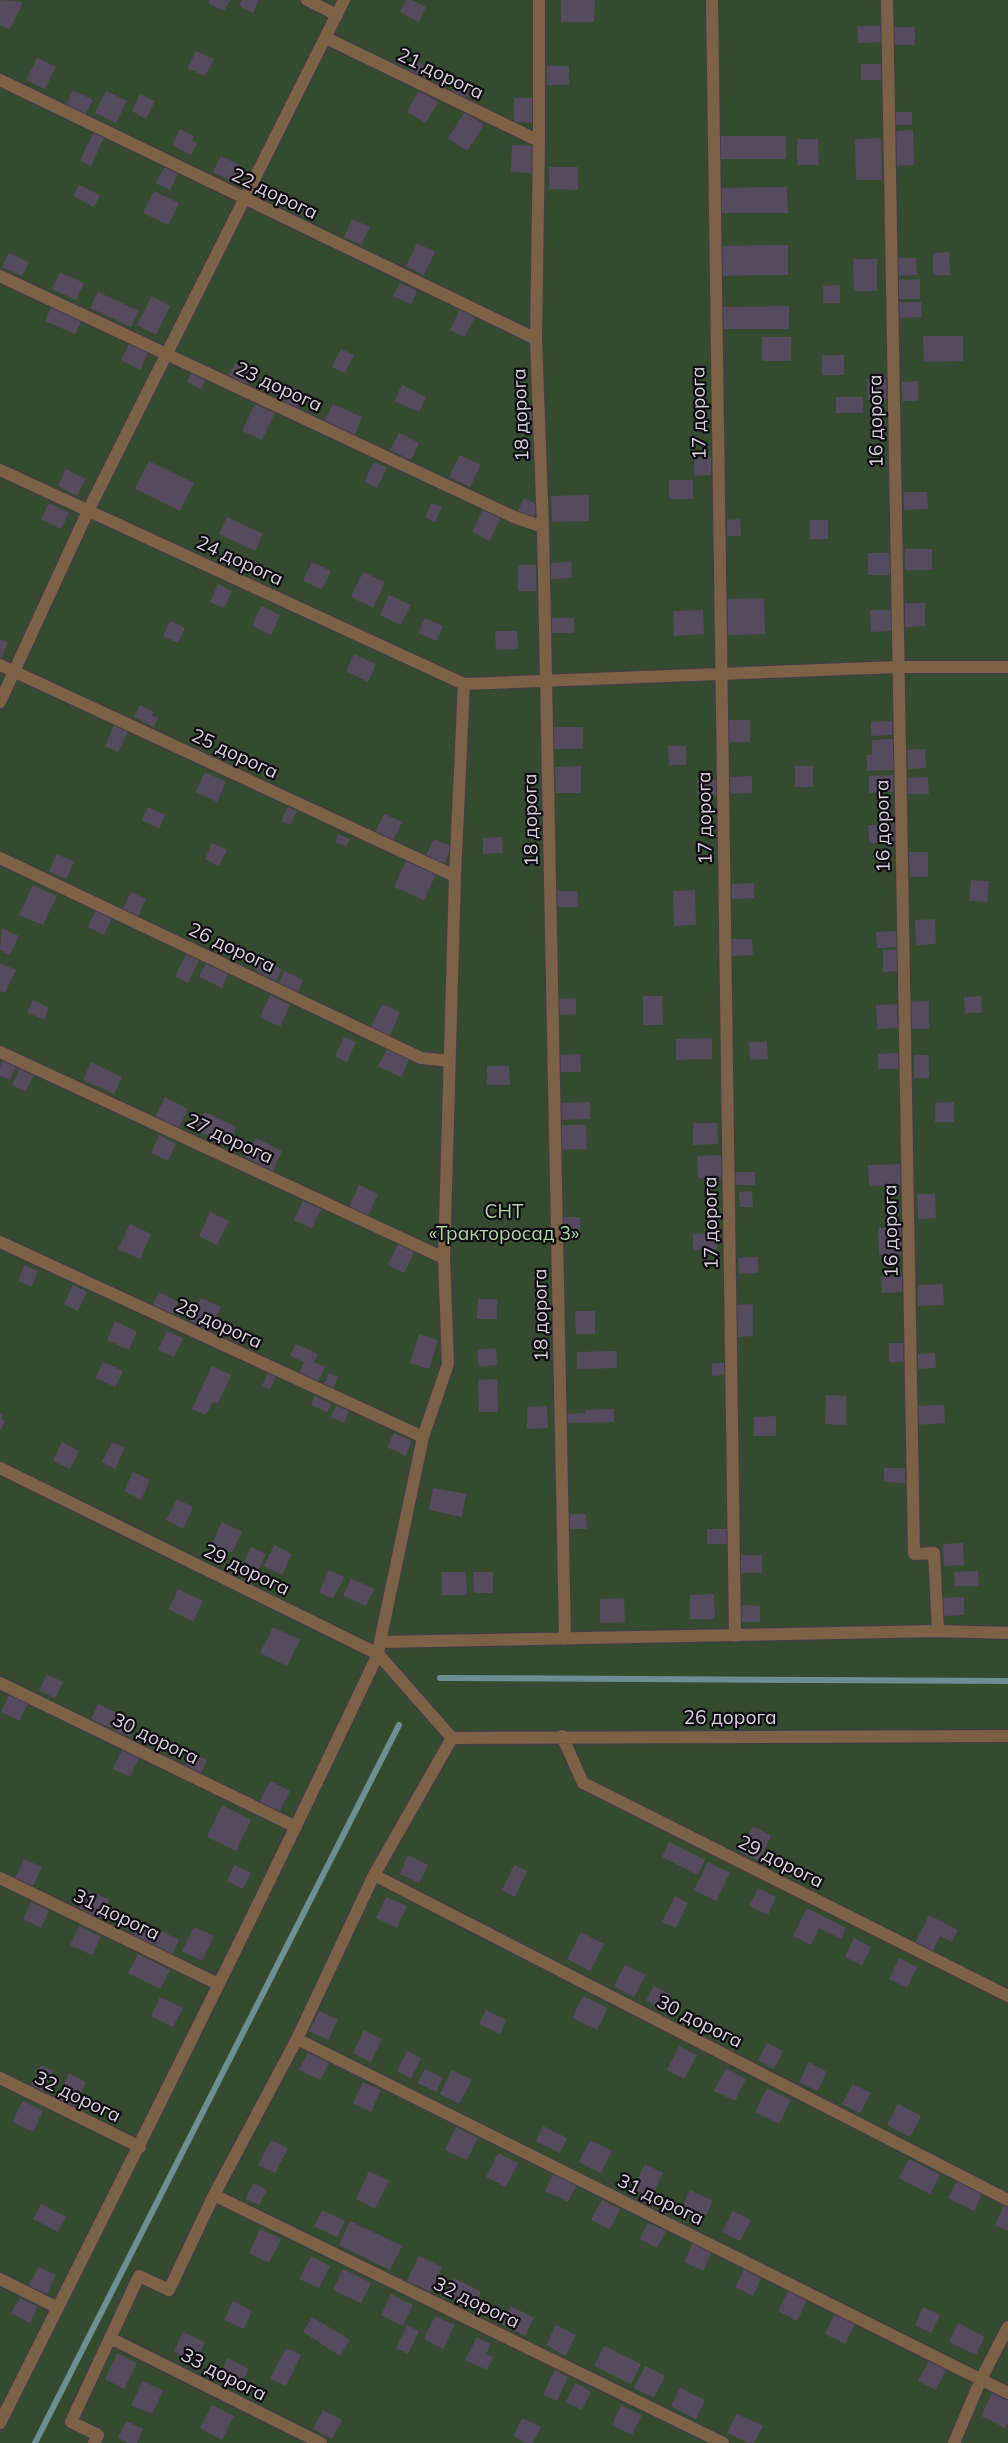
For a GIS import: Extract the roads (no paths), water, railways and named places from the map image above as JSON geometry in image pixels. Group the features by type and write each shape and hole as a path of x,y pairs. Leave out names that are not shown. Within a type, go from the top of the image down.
{"street":[{"path":"307,0 336,15"},
{"path":"0,702 88,511 344,0"},
{"name":"18 дорога","path":"539,0 540,141 536,339 543,527 565,1639"},
{"name":"17 дорога","path":"712,0 720,673 736,1636"},
{"name":"16 дорога","path":"887,0 914,1554 934,1553 938,1631"},
{"name":"21 дорога","path":"326,38 540,141"},
{"name":"22 дорога","path":"0,80 536,339"},
{"name":"23 дорога","path":"0,276 514,517 543,527"},
{"name":"24 дорога","path":"0,470 464,684"},
{"name":"25 дорога","path":"0,665 455,876"},
{"path":"0,2424 140,2147 296,1827 379,1648 423,1437 448,1364 444,1258 455,876 464,684 898,666 1008,667"},
{"name":"26 дорога","path":"0,858 422,1058 450,1061"},
{"name":"27 дорога","path":"0,1052 444,1258"},
{"name":"28 дорога","path":"0,1242 423,1437"},
{"name":"29 дорога","path":"0,1468 379,1648 452,1738"},
{"path":"379,1648 565,1639 938,1631 1008,1633"},
{"name":"30 дорога","path":"0,1683 296,1827"},
{"name":"26 дорога","path":"452,1738 562,1736 1008,1736"},
{"name":"29 дорога","path":"562,1736 583,1783 1008,1996"},
{"path":"94,2443 98,2435 71,2422 139,2276 169,2290 214,2195 297,2039 374,1875 452,1738"},
{"name":"30 дорога","path":"374,1875 1008,2200"},
{"name":"31 дорога","path":"0,1878 218,1984"},
{"name":"31 дорога","path":"297,2039 1008,2392"},
{"name":"32 дорога","path":"0,2078 140,2147"},
{"name":"32 дорога","path":"214,2195 723,2443"},
{"path":"0,2279 58,2308"},
{"path":"954,2443 981,2379 1008,2327"},
{"name":"33 дорога","path":"110,2338 321,2443"}],"waterway":[{"path":"440,1678 1008,1681"},
{"path":"35,2443 399,1725"}],"park label":[{"name":"СНТ «Тракторосад 3»","path":"504,1222"}]}
